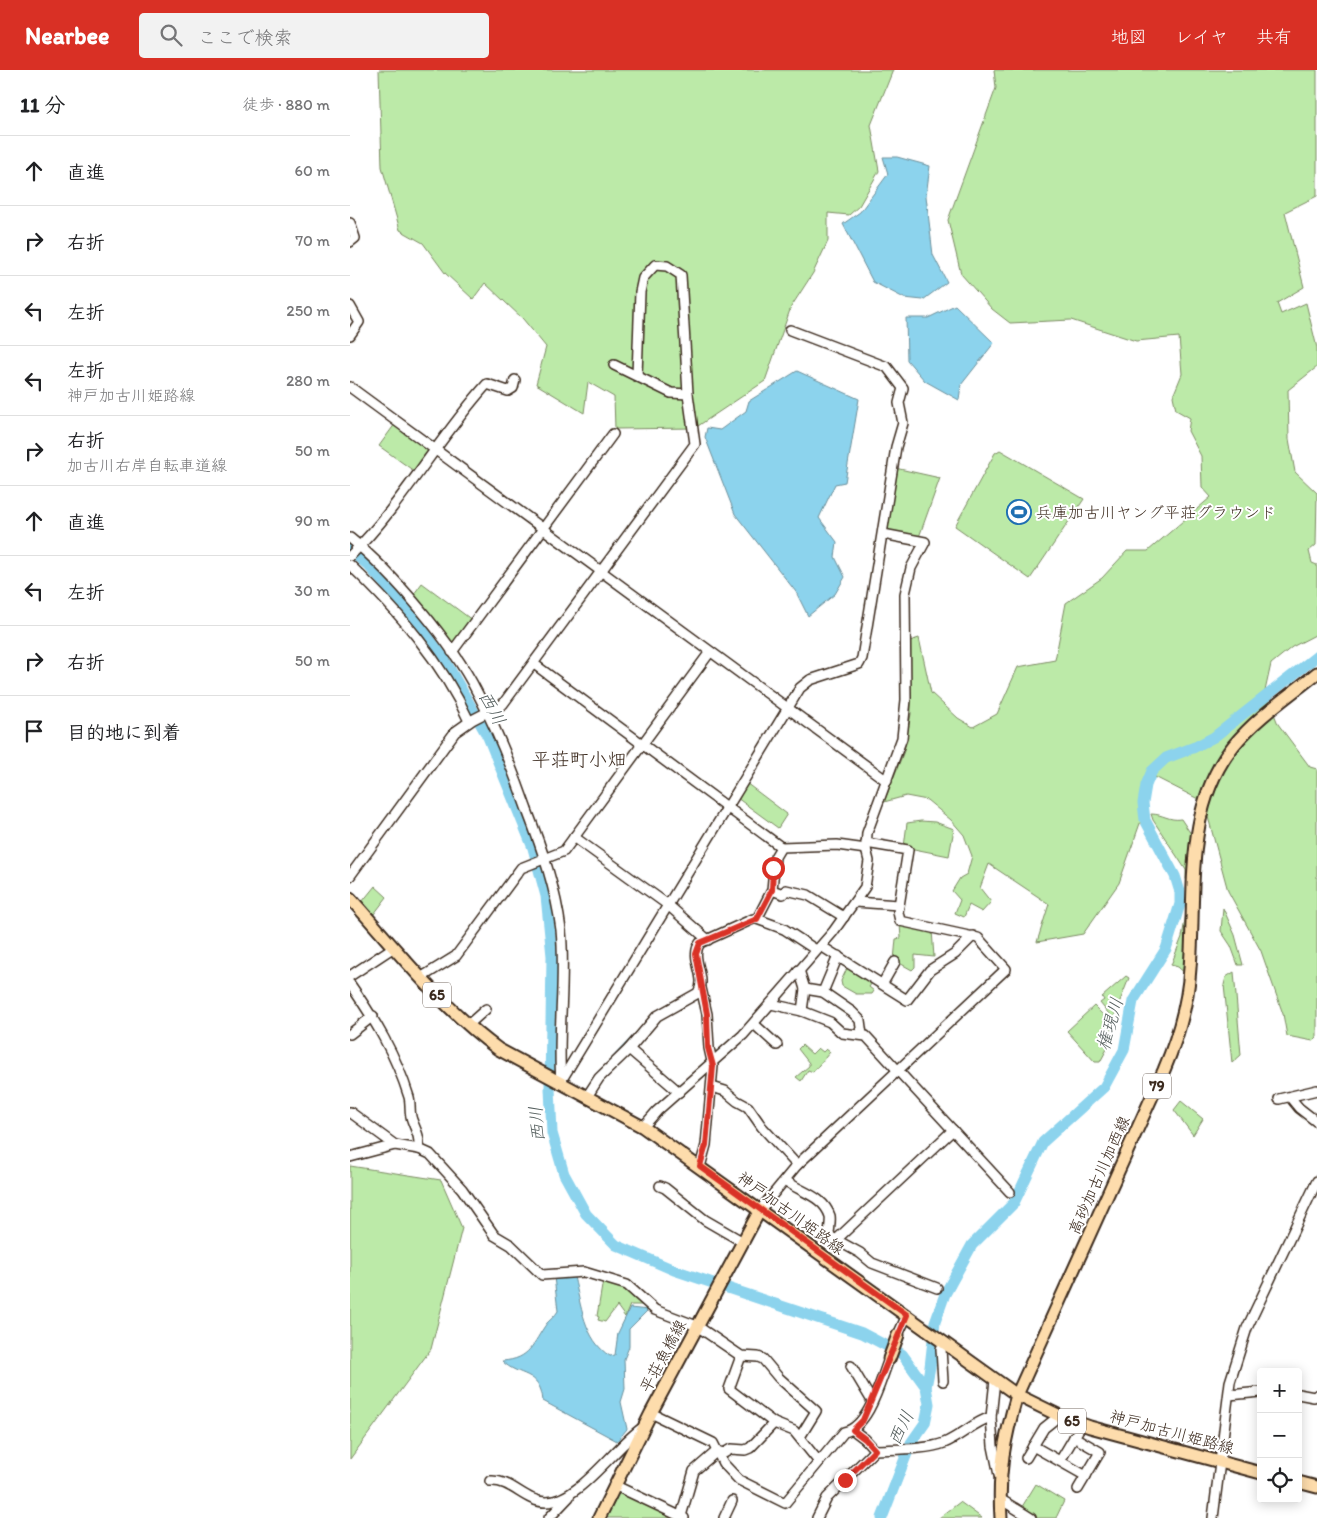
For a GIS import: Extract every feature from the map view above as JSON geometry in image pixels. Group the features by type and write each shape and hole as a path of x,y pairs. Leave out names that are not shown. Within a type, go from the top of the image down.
{"main road":[{"name":"高砂加古川加西線","path":"1002,1518 999,1475 1004,1440 1017,1395 1164,1070 1181,1025 1190,969 1196,840 1200,813 1214,778 1233,746 1251,727 1317,673"},
{"name":"神戸加古川姫路線","path":"350,898 449,1008 498,1048 643,1126 1017,1395 1059,1416 1090,1427 1257,1472"},
{"name":"平荘魚橋線","path":"599,1518 651,1413 760,1210"},
{"path":"889,1358 898,1336"},
{"path":"1302,1483 1317,1487"}],"street":[{"path":"350,223 355,238 350,242"},
{"path":"350,876 455,732 470,721 503,704 696,444 688,394 681,275 667,266 655,265 643,278 640,292 637,375"},
{"path":"350,306 359,322 350,336"},
{"path":"559,1080 804,683 859,664 883,534 896,447 903,423 899,402 903,388 887,367 790,330"},
{"path":"614,365 671,393 688,394"},
{"path":"350,556 360,546 434,449 487,384 508,390 513,388 515,380"},
{"path":"350,387 887,781"},
{"path":"452,652 613,434"},
{"path":"643,1126 754,1024 819,948 865,887 869,861 866,846 873,817 902,738 906,700 905,594 911,568 925,542 883,534"},
{"path":"350,538 389,574 452,652 477,690 507,758 545,858 560,930 563,973 559,1080"},
{"path":"350,565 388,602 414,632 456,692 470,721"},
{"path":"422,977 456,956 518,871 528,864 564,851 710,652"},
{"path":"534,664 781,847 837,845 908,850 899,906 898,915 900,921 906,924 972,936 983,943 1006,969 797,1165 760,1210"},
{"path":"574,836 668,906 708,940"},
{"path":"757,919 772,890 775,857 781,847"},
{"path":"772,890 783,894 786,890 808,895 844,917"},
{"path":"855,902 899,906"},
{"path":"700,1166 704,1154 712,1087 713,1061 708,1048 707,1014 701,988 697,947 700,943 757,919 784,929 838,956 908,999 930,970 956,954 972,936"},
{"path":"350,976 394,947"},
{"path":"823,992 838,956"},
{"path":"882,983 896,962"},
{"path":"799,970 806,989 802,1012"},
{"path":"350,984 373,1016 390,1048 410,1100 412,1121 417,1127 420,1138 419,1149"},
{"path":"588,1095 599,1078 629,1049 657,1016 688,1000 701,988"},
{"path":"806,989 823,992 857,1016 862,1035 898,1071 1010,1192"},
{"path":"772,1004 830,1022 842,1034 849,1036 862,1035"},
{"path":"468,1025 486,1009"},
{"path":"350,1034 373,1016"},
{"path":"754,1024 777,1045"},
{"path":"629,1049 679,1092"},
{"path":"712,1087 725,1090 737,1102 748,1107 762,1127 797,1165"},
{"path":"1280,1099 1317,1090"},
{"path":"1290,1097 1299,1108 1317,1122"},
{"path":"350,1112 395,1145"},
{"path":"836,1240 953,1130"},
{"path":"350,1157 395,1145 419,1149 439,1162 494,1234 511,1245 538,1273 542,1275 584,1272 620,1282 627,1285 655,1310 697,1326 741,1356 758,1356 763,1359 778,1377 816,1411 800,1437"},
{"path":"785,1180 794,1187 816,1197 830,1216 829,1236 872,1263 936,1288"},
{"path":"1213,1518 1230,1382 1247,1328 1317,1181"},
{"path":"660,1186 705,1220 743,1242"},
{"path":"898,1336 907,1315"},
{"path":"943,1341 941,1349 943,1381"},
{"path":"741,1356 729,1389 774,1423 789,1428 800,1437 819,1462"},
{"path":"651,1413 713,1442 723,1462 742,1482 785,1503 844,1432 853,1430 863,1420 889,1358"},
{"path":"852,1366 872,1401"},
{"path":"995,1380 991,1417 993,1446 999,1475"},
{"path":"1229,1395 1257,1392"},
{"path":"1302,1394 1314,1396 1317,1394"},
{"path":"1026,1458 1044,1428 1059,1416"},
{"path":"817,1518 827,1498 875,1450 940,1445 958,1437 977,1422 991,1417"},
{"path":"717,1451 724,1453 738,1448 746,1450 762,1438 774,1423"},
{"path":"549,1518 572,1492 618,1452 635,1432 645,1426"},
{"path":"853,1430 875,1450"},
{"path":"1060,1461 1077,1433 1100,1452 1078,1490"},
{"path":"1033,1446 1086,1476"},
{"path":"614,1485 683,1517 694,1471 717,1451"},
{"path":"490,1481 499,1480 543,1502 550,1502 572,1492"},
{"path":"1000,1498 1031,1518"},
{"path":"724,1518 732,1501"}],"green space":[{"path":"379,70 893,70 871,125 879,171 859,206 849,215 828,213 828,241 813,273 791,307 765,381 695,428 615,429 614,397 588,382 584,413 536,384 546,347 523,319 485,283 473,299 445,273 423,243 400,230 382,167"},
{"path":"994,70 1317,70 1317,196 1285,212 1304,287 1277,303 1281,314 1306,303 1317,348 1317,367 1288,390 1289,439 1295,472 1317,493 1316,545 1309,551 1312,563 1317,565 1317,634 1292,647 1271,664 1265,691 1278,724 1310,767 1317,769 1317,1037 1313,1041 1287,1036 1283,1014 1261,951 1228,891 1204,802 1153,776 1144,812 1119,883 1083,934 1037,942 1049,904 989,864 980,888 991,902 982,912 969,905 964,917 955,913 960,900 952,891 960,878 967,874 972,856 964,835 951,820 927,800 906,796 884,802 904,751 911,714 910,641 919,638 931,693 958,718 973,727 997,714 1018,667 1055,660 1066,603 1102,578 1127,551 1148,551 1211,497 1202,487 1201,456 1188,431 1190,418 1176,410 1173,396 1182,374 1179,337 1136,341 1071,320 1010,323 992,309 961,274 948,220 996,88"},
{"path":"395,424 430,450 414,471 379,446"},
{"name":"兵庫加古川ヤング平荘グラウンド","path":"1000,450 1084,499 1030,579 955,526 995,453"},
{"path":"895,468 940,478 919,537 885,532"},
{"path":"422,583 472,620 453,647 414,594"},
{"path":"746,783 787,814 778,828 737,798"},
{"path":"1151,814 1181,819 1193,837 1190,887 1186,879 1186,870"},
{"path":"935,822 954,829 949,856 904,847 907,823"},
{"path":"375,886 387,897 374,914 362,902"},
{"path":"1187,908 1187,975 1178,967 1171,965 1182,937"},
{"path":"1223,908 1235,935 1243,965 1238,965 1231,946 1221,931"},
{"path":"900,924 932,930 934,957 915,955 915,967 912,970 894,960 896,939 901,938"},
{"path":"849,964 874,980 869,987 874,991 872,994 856,994 842,986 841,981"},
{"path":"1234,972 1241,1055 1232,1063 1224,985 1226,977"},
{"path":"1126,976 1129,978 1113,1019 1100,1003 1104,1000 1102,997"},
{"path":"1094,1006 1112,1024 1107,1049 1100,1062 1095,1062 1067,1031"},
{"path":"802,1045 812,1054 818,1048 823,1052 826,1049 830,1052 813,1072 808,1070 801,1081 796,1077 809,1066 809,1063 798,1049"},
{"path":"1181,1101 1203,1119 1193,1135 1174,1110"},
{"path":"350,1166 441,1180 462,1228 431,1349 350,1459"},
{"path":"603,1280 622,1287 645,1305 630,1305 625,1317 617,1306 605,1322 598,1320"},
{"path":"1036,1484 1064,1501 1056,1518 1032,1518 1020,1510"},
{"path":"615,1489 678,1518 603,1518"},
{"path":"960,1502 982,1518 939,1518"}],"water":[{"path":"883,157 897,157 930,166 926,196 933,255 947,282 923,300 904,298 873,282 843,224 860,212 888,174"},
{"path":"955,305 994,343 961,385 959,400 925,381 907,360 906,318 928,318"},
{"path":"797,371 859,399 845,482 835,484 819,518 837,542 835,557 845,577 835,594 808,616 796,592 735,514 705,437 707,428 720,430 746,411 749,401"},
{"path":"554,1277 574,1277 589,1331 594,1341 610,1356 615,1355 618,1333 630,1308 648,1310 629,1329 629,1347 624,1359 625,1389 621,1402 627,1429 617,1441 543,1401 538,1384 533,1379 502,1361 512,1360 525,1354 558,1311"}],"waterway":[{"name":"西川","path":"350,550 368,565 405,606 444,659 488,737 533,848 546,896 552,956 550,1088 552,1133 564,1174 586,1214 616,1245 674,1270 862,1333 902,1354 926,1387 929,1404 925,1423 911,1443 882,1518"},
{"name":"権現川","path":"926,1387 935,1322 945,1294 972,1245 1014,1203 1043,1142 1104,1087 1124,1050 1133,1001 1166,949 1180,904 1180,892 1175,876 1145,820 1143,803 1146,785 1152,771 1166,758 1195,747 1214,737 1317,656"},
{"path":"693,957 692,949 698,942"},
{"path":"655,1013 667,1005"},
{"path":"606,1065 645,1024"}],"place":[{"name":"兵庫加古川ヤング平荘グラウンド","path":"1019,512"}],"district":[{"name":"平荘町小畑","path":"579,759"}],"route":[{"path":"773,868 772,890 757,919 753,919 700,943 697,947 696,954 702,995 707,1014 708,1048 713,1061 706,1145 703,1162 700,1166 907,1315 870,1407 863,1420 853,1430 875,1450 845,1480"}]}
